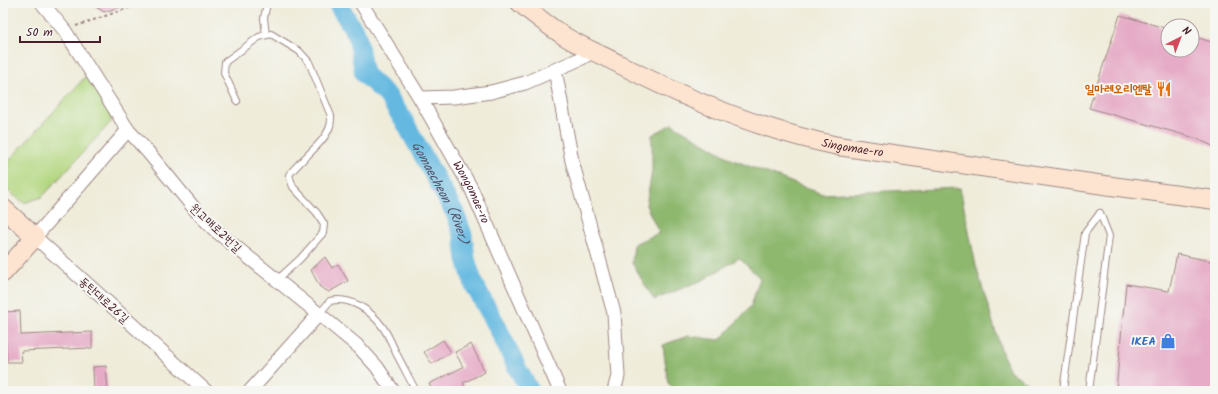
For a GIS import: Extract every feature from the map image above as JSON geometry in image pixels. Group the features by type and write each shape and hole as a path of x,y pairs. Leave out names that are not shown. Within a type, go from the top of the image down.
{"street":[{"name":"원고매로2번길","path":"42,3 65,31 128,130 198,213 216,231 319,314"},
{"name":"Wongomae-ro","path":"361,3 420,98 471,188 560,391"},
{"name":"Singomae-ro","path":"520,3 560,33 678,93 746,121 808,140 838,146 1215,200"},
{"path":"420,98 454,97 491,92 525,83 594,51"},
{"path":"555,70 572,161 614,313 618,376 614,391"},
{"path":"3,273 128,130"},
{"name":"동탄대로26길","path":"3,208 206,391"},
{"path":"250,391 319,314 359,347 377,367 393,391"},
{"path":"618,376 625,391"}],"lane":[{"path":"266,36 264,18 267,3"},
{"path":"237,101 224,73 225,62 259,37 271,34 299,51 309,62 331,116 330,125 326,133 316,147 289,175 293,187 317,212 324,224 323,233 277,280"},
{"path":"1064,391 1085,233 1100,213 1110,236 1089,391"},
{"path":"319,314 330,300 337,299 352,302 371,314 382,327 416,391"}],"path":[{"path":"65,31 88,21 143,3"}],"green space":[{"path":"87,75 110,104 111,122 42,197 24,203 3,187 3,167"},
{"path":"672,124 733,160 822,194 960,188 976,266 1002,353 1010,371 1033,387 1035,391 677,391 668,383 663,345 688,336 720,340 751,306 760,278 739,258 703,280 654,300 632,263 634,244 659,233 646,205 652,172 652,135"}],"building":[{"path":"90,3 126,3 126,5 104,12"},
{"path":"1120,15 1160,27 1160,58 1200,58 1200,38 1215,43 1215,147 1195,138 1089,108"},
{"name":"IKEA","path":"1177,254 1215,262 1215,391 1116,391 1126,284 1169,291"},
{"path":"325,257 332,268 338,264 348,281 329,292 320,287 311,270"},
{"path":"20,311 21,335 92,332 92,348 21,351 22,362 7,362 4,312"},
{"path":"443,340 451,352 432,364 424,352"},
{"path":"471,344 485,372 463,383 465,387 457,391 433,391 429,384 463,367 455,352"},
{"path":"106,366 108,391 94,391 93,367"}],"waterway":[{"name":"Gomaecheon (River)","path":"337,3 357,35 364,74 387,95 404,121 455,213 463,235 466,259 474,285 496,324 530,391"}],"place":[{"name":"일마레오리엔탈","path":"1164,89"},
{"name":"IKEA","path":"1168,341"}]}
